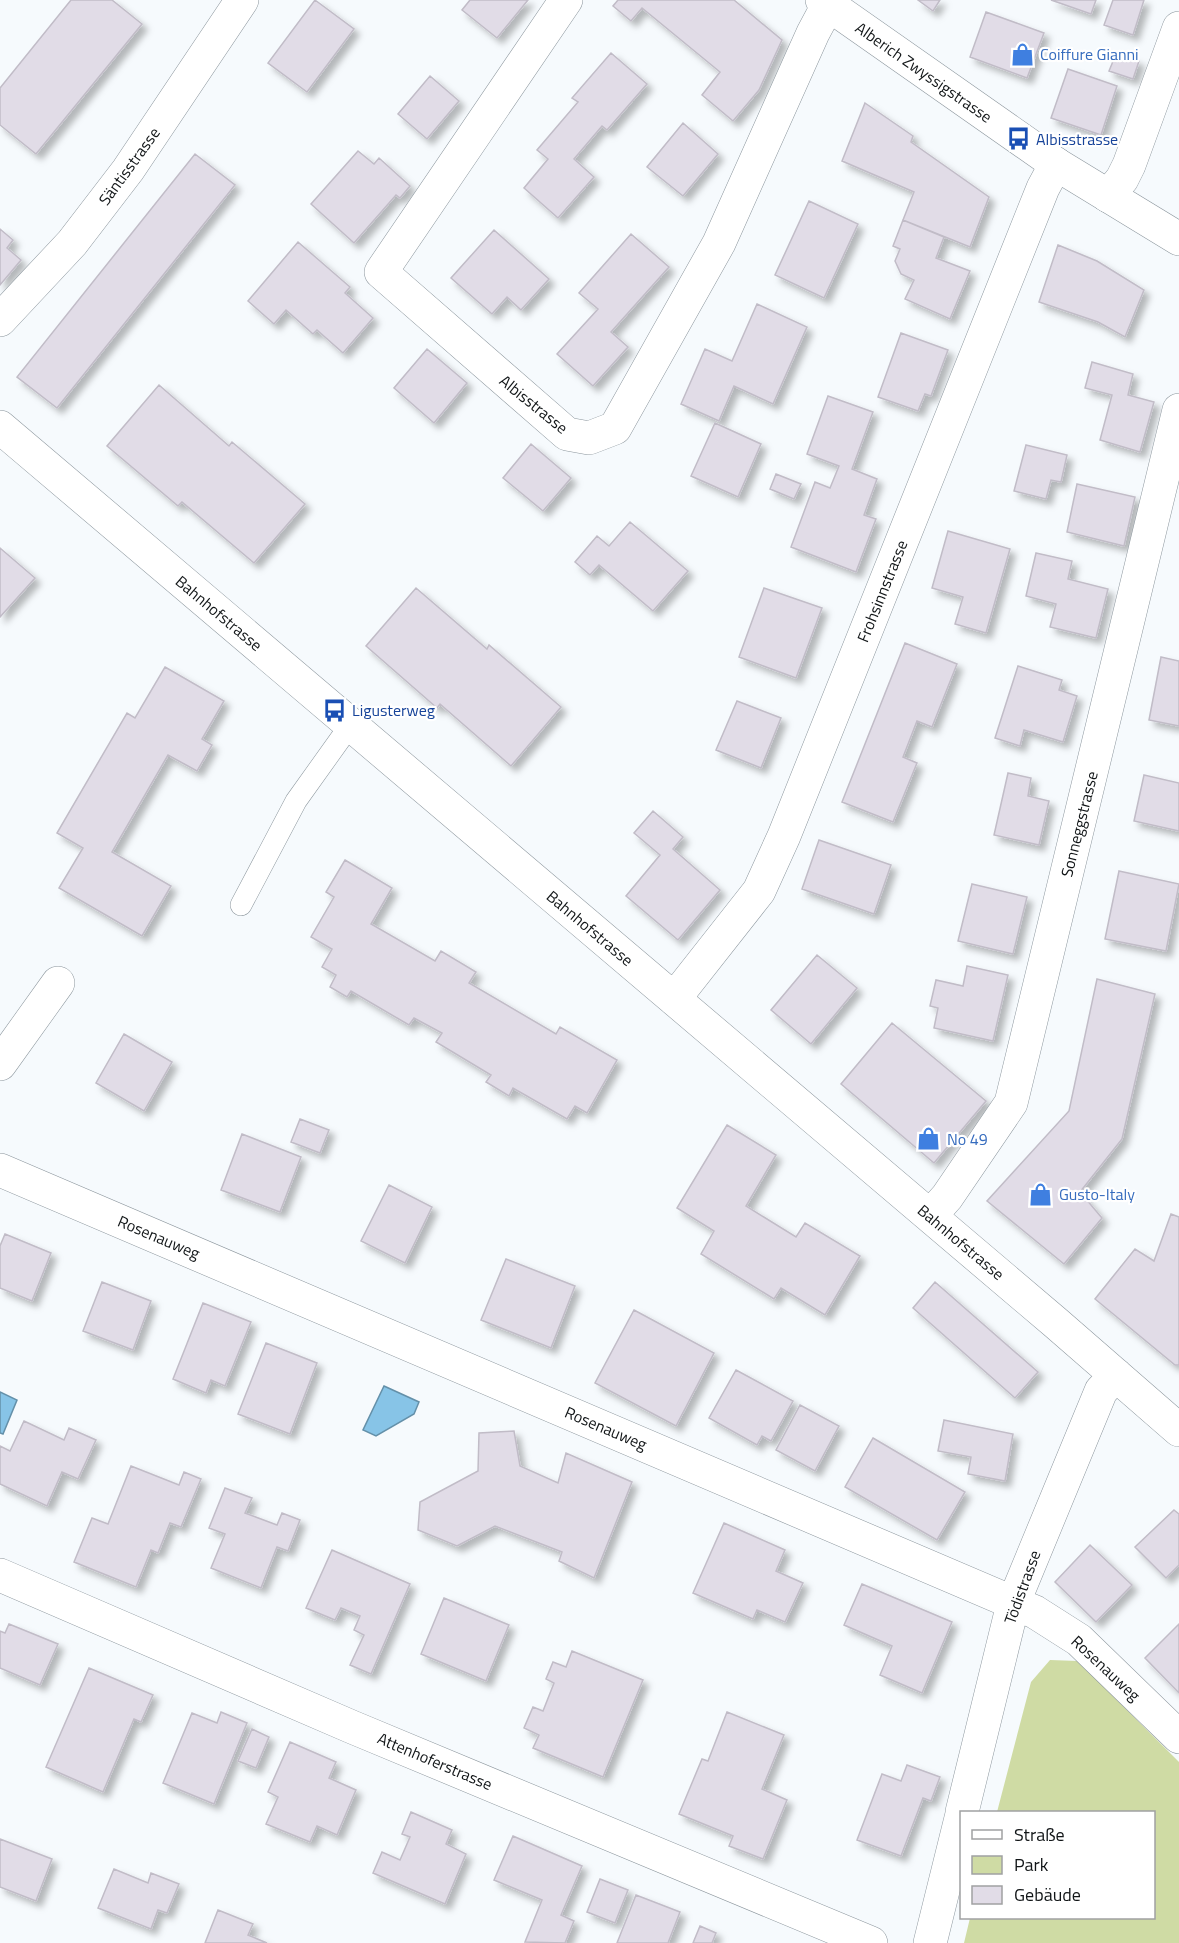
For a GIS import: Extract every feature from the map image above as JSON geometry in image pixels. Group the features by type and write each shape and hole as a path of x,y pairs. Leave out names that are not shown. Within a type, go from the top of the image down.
{"street":[{"name":"Säntisstrasse","path":"0,320 72,243 128,170 242,0"},
{"name":"Albisstrasse","path":"566,0 381,273 567,434 589,438 615,428 713,253 825,2"},
{"name":"Alberich Zwyssigstrasse","path":"825,2 1056,164 1179,239"},
{"path":"1108,196 1122,179 1129,165 1179,28"},
{"name":"Frohsinnstrasse","path":"674,999 759,891 784,836 1043,188 1056,164"},
{"name":"Sonneggstrasse","path":"930,1216 947,1197 1011,1103 1179,410"},
{"name":"Bahnhofstrasse","path":"0,427 1179,1430"},
{"path":"0,1064 58,983"},
{"name":"Rosenauweg","path":"0,1170 1035,1612 1079,1640 1179,1737"},
{"name":"Tödistrasse","path":"962,1811 1013,1604 1101,1391 1116,1375"},
{"name":"Attenhoferstrasse","path":"0,1575 352,1726 871,1943"},
{"name":"Tödistrasse","path":"930,1943 960,1821"}],"lane":[{"path":"241,905 296,801 351,724"}],"green space":[{"path":"1050,1660 1078,1661 1179,1762 1179,1943 964,1943 970,1919 1155,1919 1155,1811 997,1811 1031,1682"}],"water":[{"path":"384,1386 419,1402 414,1414 376,1436 363,1430"},
{"path":"0,1392 17,1400 3,1434 0,1433"}],"building":[{"path":"71,0 112,0 142,24 36,154 0,125 0,88"},
{"path":"315,0 354,29 307,92 268,63"},
{"path":"470,0 528,0 497,38 462,10"},
{"path":"618,0 734,0 782,40 759,90 733,121 702,95 720,72 642,8 631,21 613,6"},
{"path":"918,0 940,0 933,11"},
{"path":"1051,0 1096,0 1091,14"},
{"path":"1113,0 1144,0 1133,35 1104,25"},
{"path":"986,12 1044,33 1027,78 970,57"},
{"path":"611,53 647,84 607,130 602,126 574,159 594,177 558,218 524,188 548,159 537,150 578,102 572,98"},
{"path":"1116,54 1139,61 1133,79 1109,71"},
{"path":"1068,69 1117,86 1101,135 1051,118"},
{"path":"430,76 459,101 427,139 398,114"},
{"path":"865,103 913,136 911,142 989,197 970,247 903,220 914,192 842,161"},
{"path":"683,123 718,154 683,196 647,167"},
{"path":"358,151 374,164 379,158 410,186 400,198 396,195 354,243 311,204"},
{"path":"195,154 235,185 57,408 17,377"},
{"path":"809,201 858,224 824,298 775,275"},
{"path":"903,220 944,237 936,258 970,271 950,319 905,299 914,280 901,274 895,261 900,249 893,246"},
{"path":"0,229 13,240 7,248 21,260 0,285"},
{"path":"494,230 549,279 521,310 507,297 492,314 451,278"},
{"path":"631,234 669,267 611,332 628,347 593,386 557,354 598,309 579,293"},
{"path":"298,242 350,287 345,293 373,318 343,353 317,330 313,334 286,310 274,324 248,301"},
{"path":"1058,245 1097,261 1144,290 1125,337 1098,322 1039,302"},
{"path":"757,304 807,327 773,404 734,386 719,421 681,404 705,349 732,361"},
{"path":"901,333 948,350 931,396 925,394 918,411 878,397"},
{"path":"427,349 467,383 434,423 394,388"},
{"path":"1092,362 1133,374 1128,395 1154,402 1140,452 1100,440 1112,395 1085,388"},
{"path":"159,385 229,446 232,442 305,504 254,563 182,502 178,506 107,446"},
{"path":"828,396 873,412 852,469 877,479 864,515 876,519 856,572 791,547 815,482 830,488 839,466 807,454"},
{"path":"715,423 761,444 738,497 691,476"},
{"path":"531,444 571,478 543,511 503,478"},
{"path":"1026,445 1067,455 1061,482 1051,480 1046,499 1014,491"},
{"path":"776,474 801,484 794,499 770,489"},
{"path":"1077,484 1135,497 1124,546 1067,532"},
{"path":"630,522 688,571 653,611 599,565 590,575 575,562 597,536 609,546"},
{"path":"948,531 1010,549 986,633 955,624 963,597 932,588"},
{"path":"0,548 35,578 0,617"},
{"path":"1036,553 1072,561 1068,579 1108,589 1096,638 1050,627 1056,604 1026,596"},
{"path":"416,588 487,649 489,645 561,707 511,766 440,704 437,708 366,646"},
{"path":"764,588 822,608 796,678 739,657"},
{"path":"905,643 957,664 932,727 917,721 903,757 917,763 893,822 842,802"},
{"path":"1161,657 1179,661 1179,726 1149,720"},
{"path":"1018,666 1062,680 1059,690 1077,696 1063,742 1024,730 1020,746 995,738"},
{"path":"165,667 224,701 202,739 212,745 197,771 168,755 112,852 171,886 142,936 59,888 83,848 57,833 127,713 135,718"},
{"path":"737,701 781,718 761,768 716,750"},
{"path":"1008,773 1031,778 1028,796 1049,801 1039,845 994,835"},
{"path":"1144,775 1179,783 1179,831 1134,821"},
{"path":"653,811 683,837 673,849 720,890 678,940 626,896 660,855 634,833"},
{"path":"819,840 891,865 874,914 802,889"},
{"path":"345,860 392,888 371,924 435,961 441,951 476,972 469,983 556,1034 560,1027 617,1060 587,1113 575,1106 567,1119 513,1088 509,1096 486,1082 491,1075 436,1042 442,1033 414,1018 409,1025 351,991 347,997 330,987 336,975 322,967 332,949 311,937 334,897 326,892"},
{"path":"1119,871 1179,884 1166,951 1105,939"},
{"path":"972,884 1027,897 1013,954 958,941"},
{"path":"817,955 857,988 811,1044 771,1010"},
{"path":"967,966 1008,975 993,1041 934,1028 938,1008 930,1006 936,980 963,986"},
{"path":"1097,979 1155,994 1122,1139 1080,1192 1102,1218 1064,1264 987,1201 1069,1111"},
{"path":"892,1023 986,1101 934,1163 841,1084"},
{"path":"124,1034 172,1062 144,1111 96,1083"},
{"path":"300,1119 329,1130 320,1153 291,1142"},
{"path":"727,1125 776,1155 746,1206 796,1237 805,1223 860,1256 825,1315 781,1288 774,1299 701,1254 714,1231 677,1208"},
{"path":"242,1134 301,1157 280,1212 221,1190"},
{"path":"389,1185 432,1207 405,1263 361,1241"},
{"path":"1171,1214 1179,1217 1179,1365 1175,1365 1095,1299 1135,1249 1154,1261"},
{"path":"5,1234 51,1253 32,1301 0,1288 0,1246"},
{"path":"506,1259 575,1286 551,1348 481,1320"},
{"path":"102,1282 151,1301 133,1350 83,1331"},
{"path":"935,1282 1038,1372 1015,1398 913,1308"},
{"path":"203,1303 251,1322 225,1386 211,1380 206,1393 173,1379"},
{"path":"634,1310 714,1353 676,1426 595,1383"},
{"path":"266,1343 317,1363 290,1434 238,1414"},
{"path":"736,1370 793,1401 771,1441 762,1436 757,1445 709,1418"},
{"path":"800,1405 839,1426 815,1471 776,1450"},
{"path":"944,1420 1013,1434 1005,1481 968,1474 971,1457 938,1451"},
{"path":"24,1421 64,1440 69,1428 96,1440 78,1479 62,1472 47,1506 0,1484 0,1446 10,1451"},
{"path":"514,1431 520,1466 558,1483 566,1453 632,1482 594,1578 559,1561 562,1552 495,1526 457,1546 418,1530 420,1502 478,1471 479,1433"},
{"path":"873,1438 965,1492 937,1540 845,1487"},
{"path":"131,1466 179,1485 184,1472 201,1479 181,1527 170,1523 158,1553 151,1550 136,1587 74,1562 92,1518 108,1524"},
{"path":"225,1488 252,1498 245,1513 277,1525 282,1513 300,1520 288,1551 277,1547 261,1588 211,1568 225,1534 209,1528"},
{"path":"1174,1510 1179,1514 1179,1565 1166,1578 1135,1547"},
{"path":"724,1523 785,1550 776,1571 803,1583 785,1622 757,1610 753,1619 693,1593"},
{"path":"1090,1545 1132,1585 1096,1622 1055,1582"},
{"path":"332,1550 410,1584 371,1674 350,1665 364,1635 354,1630 360,1616 341,1608 335,1620 306,1608"},
{"path":"862,1584 952,1622 922,1693 880,1675 892,1646 844,1625"},
{"path":"444,1598 509,1625 486,1681 421,1654"},
{"path":"9,1624 58,1644 40,1685 0,1668 0,1631 5,1633"},
{"path":"1179,1624 1179,1693 1145,1658"},
{"path":"572,1651 643,1680 603,1777 533,1748 539,1735 524,1728 533,1707 543,1711 554,1683 546,1679 553,1662 566,1667"},
{"path":"89,1668 153,1695 141,1722 134,1719 103,1792 46,1767"},
{"path":"221,1712 247,1723 214,1804 163,1783 192,1713 217,1723"},
{"path":"727,1712 784,1735 762,1789 787,1800 763,1859 729,1846 733,1836 679,1814 702,1759 708,1761"},
{"path":"252,1729 269,1737 256,1768 238,1761"},
{"path":"290,1742 336,1762 329,1778 356,1790 337,1835 317,1826 310,1842 266,1824 278,1797 268,1792"},
{"path":"907,1765 940,1777 931,1801 923,1798 901,1856 857,1840 882,1774 901,1781"},
{"path":"411,1812 452,1830 446,1844 466,1854 445,1904 373,1873 382,1852 400,1860 410,1837 402,1834"},
{"path":"513,1836 582,1866 561,1915 574,1921 565,1943 525,1942 542,1900 494,1880"},
{"path":"0,1839 52,1859 36,1901 0,1887"},
{"path":"114,1869 148,1883 151,1873 179,1884 167,1913 158,1910 151,1929 98,1908"},
{"path":"600,1879 628,1890 615,1923 587,1912"},
{"path":"636,1895 680,1912 668,1943 617,1943"},
{"path":"218,1910 253,1924 248,1935 267,1943 205,1943"},
{"path":"700,1926 716,1933 712,1943 693,1943"}],"place":[{"name":"Coiffure Gianni","path":"1022,54"},
{"name":"Albisstrasse","path":"1018,139"},
{"name":"Ligusterweg","path":"334,710"},
{"name":"No 49","path":"929,1139"},
{"name":"Gusto-Italy","path":"1041,1194"}]}
